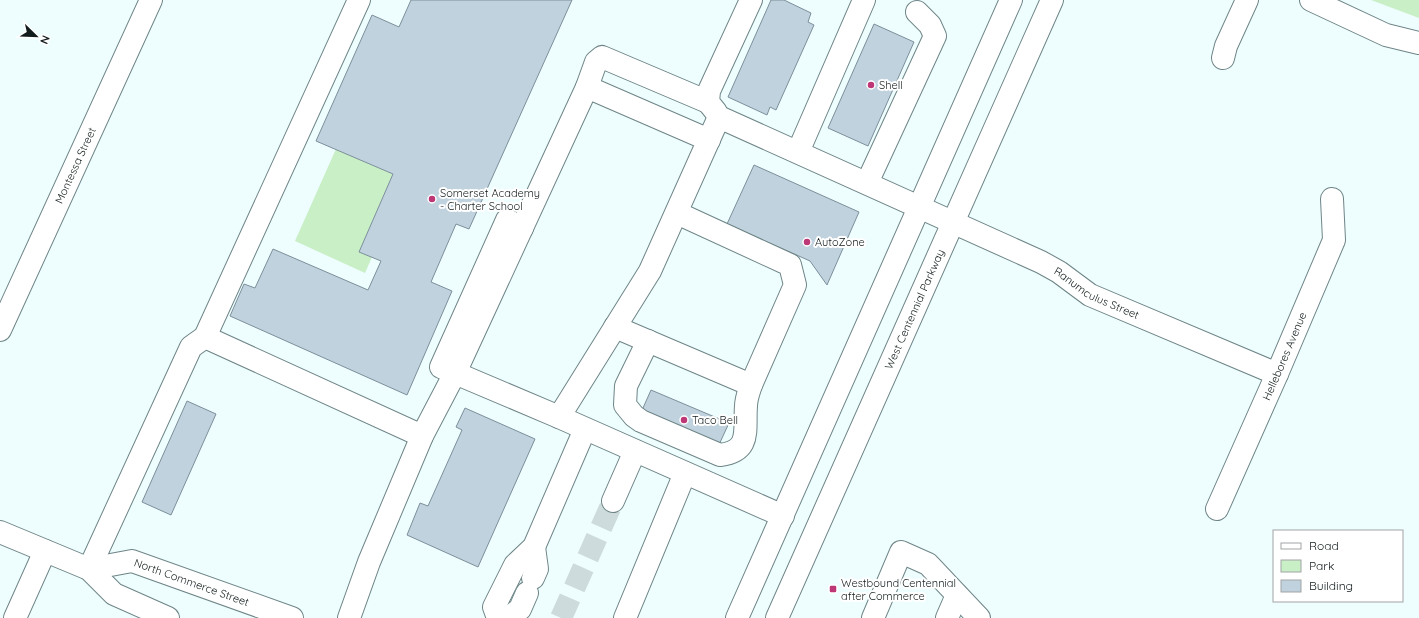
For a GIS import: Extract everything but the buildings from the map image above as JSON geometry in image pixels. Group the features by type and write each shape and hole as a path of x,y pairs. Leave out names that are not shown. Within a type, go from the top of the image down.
{"main road":[{"name":"Montessa Street","path":"0,330 151,0"},
{"path":"89,569 191,347 205,338 359,0"},
{"path":"559,417 650,271 708,140 714,109 709,91 751,0"},
{"path":"798,152 864,0"},
{"path":"737,618 1011,0"},
{"name":"West Centennial Parkway","path":"778,618 1052,0"},
{"path":"1223,58 1226,46 1247,0"},
{"path":"1311,0 1386,35 1419,43"},
{"path":"867,184 935,36 930,25 917,12"},
{"name":"Ranumculus Street","path":"587,87 596,62 602,57 714,109 798,152 1041,262 1059,272 1090,295 1277,374"},
{"path":"708,140 587,87 522,228 507,220 441,367 559,417 783,516"},
{"name":"Hellebores Avenue","path":"1217,510 1334,240 1332,199"},
{"path":"648,341 626,386 625,405 634,416 641,421 720,455 731,454 739,448 745,439 746,404 751,385 795,285 790,265 676,213"},
{"path":"615,327 751,385"},
{"path":"205,338 422,436"},
{"path":"349,618 369,562 422,436 455,373"},
{"path":"498,618 494,607 515,565 534,547 585,429"},
{"path":"613,501 635,451"},
{"path":"625,618 685,473"},
{"path":"0,532 89,569 114,594 168,618"},
{"path":"502,618 524,583 537,568 534,547"},
{"path":"15,618 46,551"},
{"path":"873,618 901,552 928,564 979,618"},
{"name":"North Commerce Street","path":"89,569 132,561 292,618"},
{"path":"508,618 520,609 524,583"},
{"path":"948,618 957,595"}],"green space":[{"path":"1371,0 1419,0 1419,18"},
{"path":"336,149 393,174 359,252 372,257 365,273 295,241"}],"tunnel":[{"path":"561,618 613,501"}],"place":[{"name":"Shell","path":"871,85"},
{"name":"Somerset Academy - Charter School","path":"432,199"},
{"name":"AutoZone","path":"807,242"},
{"name":"Taco Bell","path":"684,420"},
{"name":"Westbound Centennial after Commerce","path":"833,589"}]}
